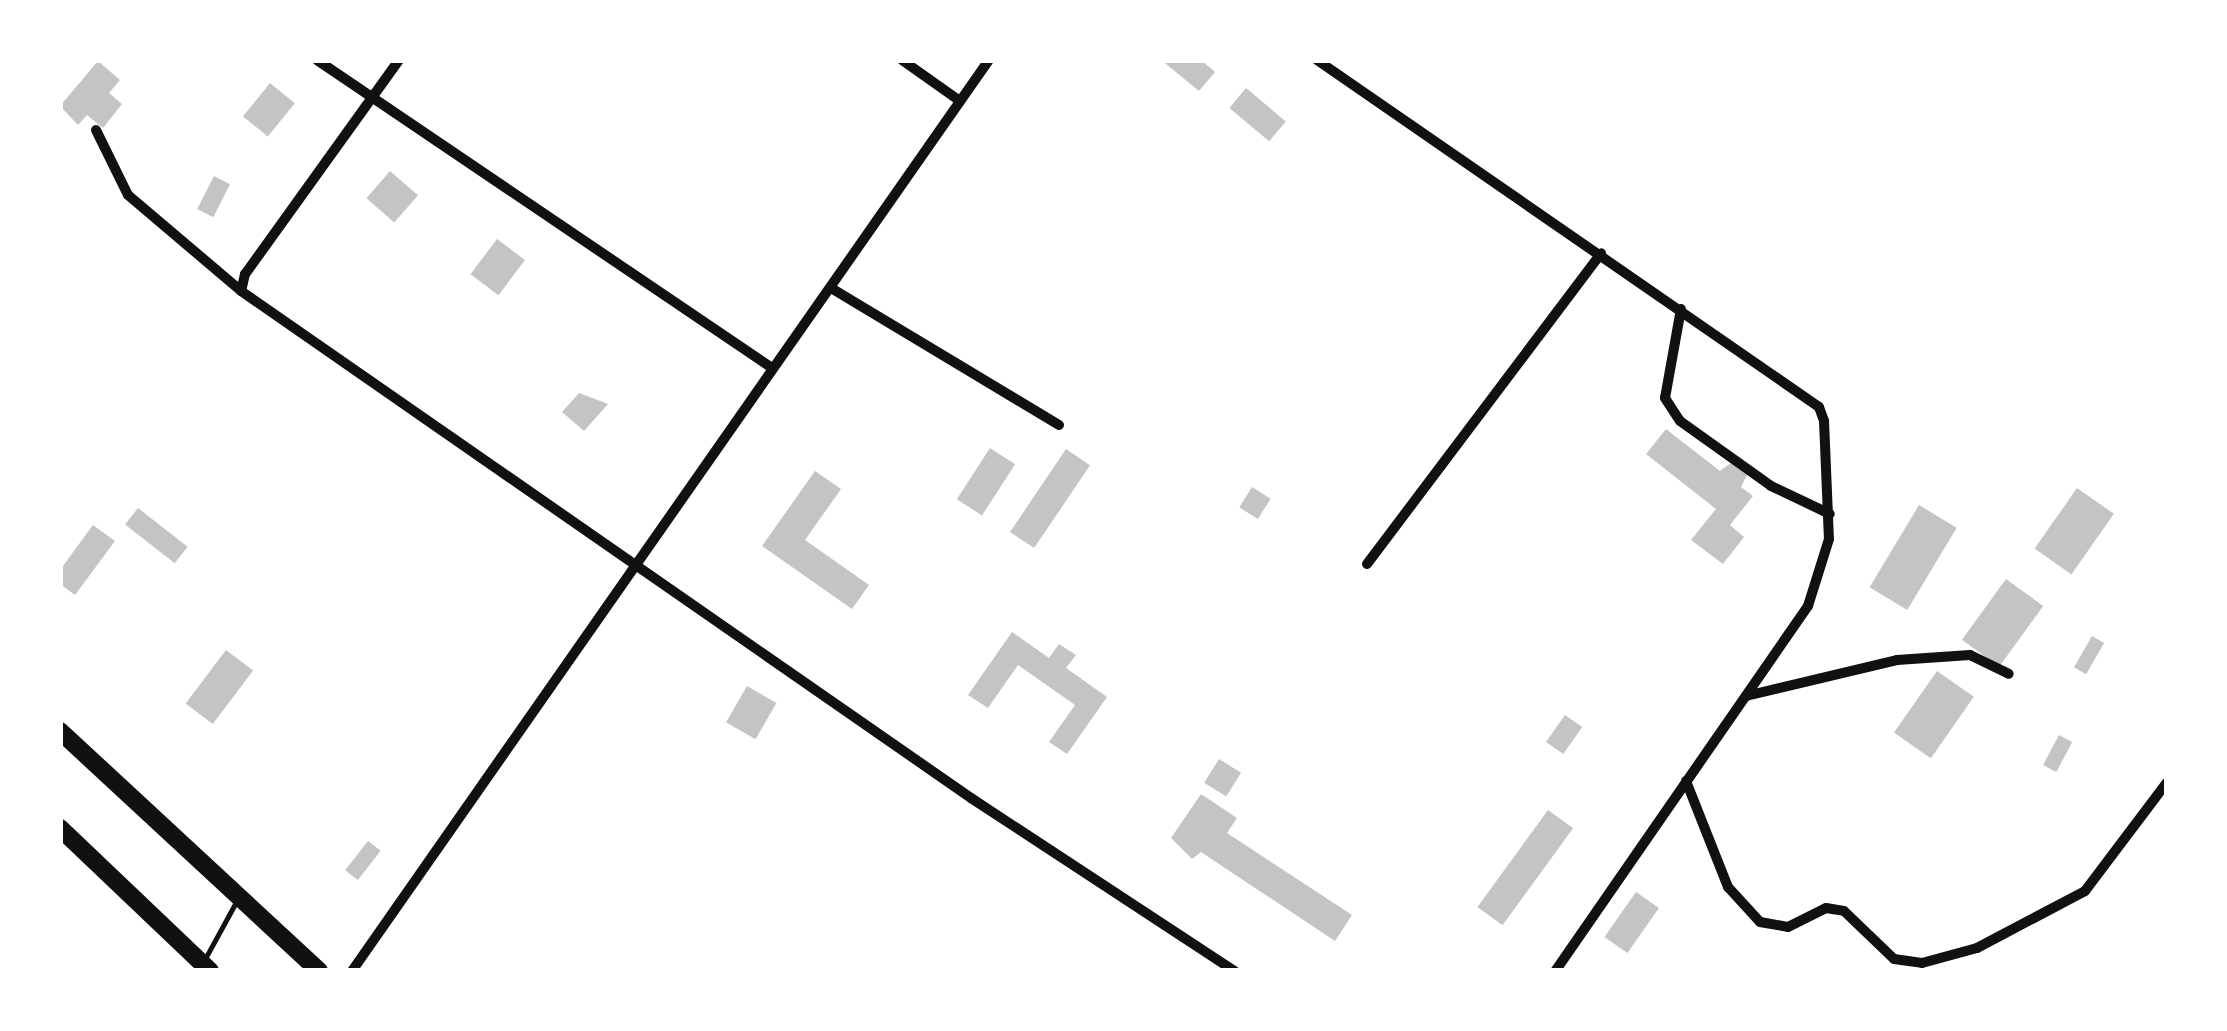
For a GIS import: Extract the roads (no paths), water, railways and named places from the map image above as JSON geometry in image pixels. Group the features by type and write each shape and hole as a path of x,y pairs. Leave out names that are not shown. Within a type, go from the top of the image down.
{"highway":[{"path":"60,731 320,971"},
{"path":"60,828 203,969"}],"street":[{"path":"317,60 772,368"},
{"path":"241,291 245,274 399,60"},
{"path":"902,60 960,101"},
{"path":"352,971 989,60"},
{"path":"1317,60 1819,407 1831,514 1808,606 1555,971"},
{"path":"96,130 128,194 241,291 1234,971"},
{"path":"1367,564 1601,254"},
{"path":"831,288 1059,425"},
{"path":"1681,309 1665,398 1680,421 1771,487 1831,514"},
{"path":"1746,696 1897,660 1970,655 2009,674"},
{"path":"1686,781 1728,887 1760,922 1788,927 1826,908 1844,911 1894,959 1922,963 1977,948 2085,891 2167,782"}],"lane":[{"path":"203,969 238,899"}]}
